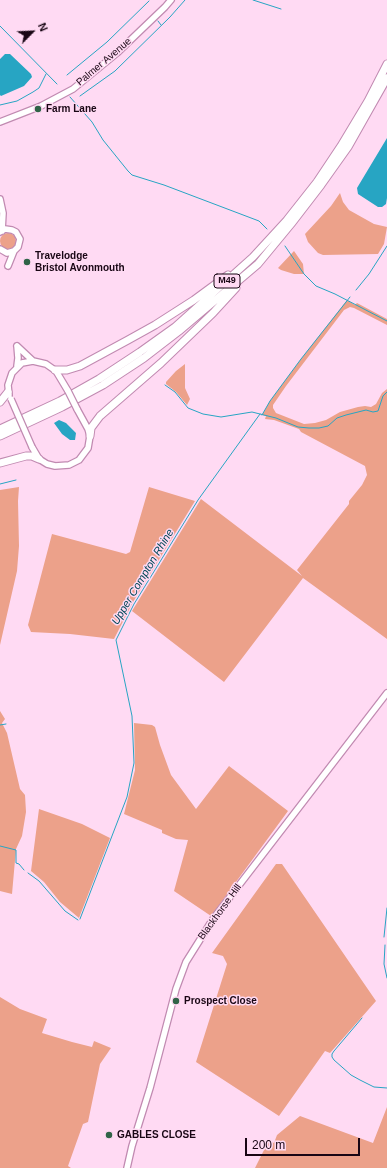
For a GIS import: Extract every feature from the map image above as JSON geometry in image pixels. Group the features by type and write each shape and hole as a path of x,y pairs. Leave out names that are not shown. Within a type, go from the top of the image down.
{"highway":[{"name":"M49","path":"0,429 60,401 99,379 140,352 175,327 236,273 266,244 304,198 341,146 368,101 387,64"},
{"name":"M49","path":"90,436 91,428 100,416 161,363 213,313 258,264 300,213 348,148 387,78"},
{"name":"M49","path":"55,370 66,370 80,366 155,325 194,300 266,244"},
{"name":"M49","path":"0,436 62,407 102,385 144,358 180,332 258,264"},
{"path":"0,402 9,395"},
{"path":"0,463 26,456 32,456 39,459"}],"street":[{"name":"Palmer Avenue","path":"2,120 41,106 73,88 116,53 171,0"},
{"path":"0,199 7,224 16,232 20,239 18,247 14,251 8,266 2,250"},
{"path":"1,232 3,214"},
{"path":"1,232 5,229 12,230"},
{"path":"2,250 11,252 14,251"},
{"path":"17,366 17,346 33,361"},
{"path":"27,361 33,361 46,364 55,370 88,429 90,436 88,448 84,455 69,465 55,466 47,464 39,459 32,447 9,395 12,373 17,366 27,361"},
{"name":"Blackhorse Hill","path":"127,1168 176,989 186,962 213,919 387,693"}],"shaded area":[{"path":"340,193 343,202 349,210 374,224 387,227 384,244 378,254 323,255 318,253 308,242 305,234 331,206"},
{"path":"5,233 11,233 16,238 14,247 11,249 5,249 0,244 0,238"},
{"path":"294,251 303,264 304,274 294,274 278,268"},
{"path":"347,300 355,305 357,303 387,319 387,325 354,308 350,307 344,310 286,386 273,405 273,408 276,413 304,424 315,423 326,420 340,412 358,407 371,407 376,404 382,393 387,389 387,639 303,578 224,682 132,611 201,499 302,576 297,570 349,504 349,501 362,485 367,475 365,466 301,432 299,429 274,420 265,419 266,416 262,415 270,401 301,359"},
{"path":"185,364 185,388 190,399 187,405 176,392 166,384 166,382 176,371"},
{"path":"19,487 19,546 17,571 0,645 0,490"},
{"path":"149,487 195,501 133,602 114,639 70,634 31,632 28,625 52,534 126,554 130,552"},
{"path":"0,711 5,719 2,723 7,733 20,789 25,795 26,812 22,836 16,849 12,894 0,891"},
{"path":"134,723 152,725 155,727 171,775 196,809 229,766 288,811 211,916 174,891 188,840 176,839 162,833 162,830 124,814 135,770"},
{"path":"39,809 82,824 110,838 79,918 60,902 44,882 31,871"},
{"path":"276,864 282,864 376,1001 330,1053 325,1051 279,1116 196,1062 227,964 223,956 212,953"},
{"path":"0,997 20,1009 47,1019 42,1033 92,1047 94,1041 111,1048 100,1064 88,1122 83,1124 68,1166 71,1168 0,1168"},
{"path":"387,1107 387,1168 255,1168 269,1140 274,1143 277,1135 300,1116 373,1143"}],"water":[{"path":"5,54 10,54 31,74 32,77 24,86 1,96 0,59"},
{"path":"387,138 387,198 386,204 382,207 378,207 358,194 357,188"},
{"path":"59,420 66,423 76,433 75,440 70,440 62,434 54,423"}],"waterway":[{"path":"80,96 115,71 170,17 185,0"},
{"path":"253,0 281,9"},
{"path":"67,75 107,42 149,1"},
{"path":"158,21 161,25"},
{"path":"0,26 57,84"},
{"path":"0,105 17,101 39,88 46,74"},
{"path":"70,97 92,122 103,140 132,175 164,185 259,221 267,229"},
{"path":"285,246 304,274 316,286 335,294 387,321"},
{"path":"356,290 369,274 387,246"},
{"path":"262,415 270,401 301,359 350,297"},
{"path":"165,385 175,392 188,408 203,414 221,417 252,412 276,418 298,427 309,428 328,426 337,418 366,410 373,412 378,411 383,396 387,392"},
{"name":"Upper Compton Rhine","path":"80,919 127,797 134,763 132,716 116,640 134,604 198,500 260,414"},
{"path":"0,484 16,480"},
{"path":"0,725 6,724"},
{"path":"0,846 16,850 16,863 19,864 24,870"},
{"path":"28,873 39,881 65,911 78,920"},
{"path":"384,937 387,908"},
{"path":"385,945 384,964 387,978"},
{"path":"362,1018 334,1051 332,1057 351,1075 374,1087 387,1088"}],"place":[{"name":"Farm Lane","path":"38,109"},
{"name":"Travelodge Bristol Avonmouth","path":"27,262"},
{"name":"Prospect Close","path":"176,1001"},
{"name":"GABLES CLOSE","path":"109,1135"}]}
